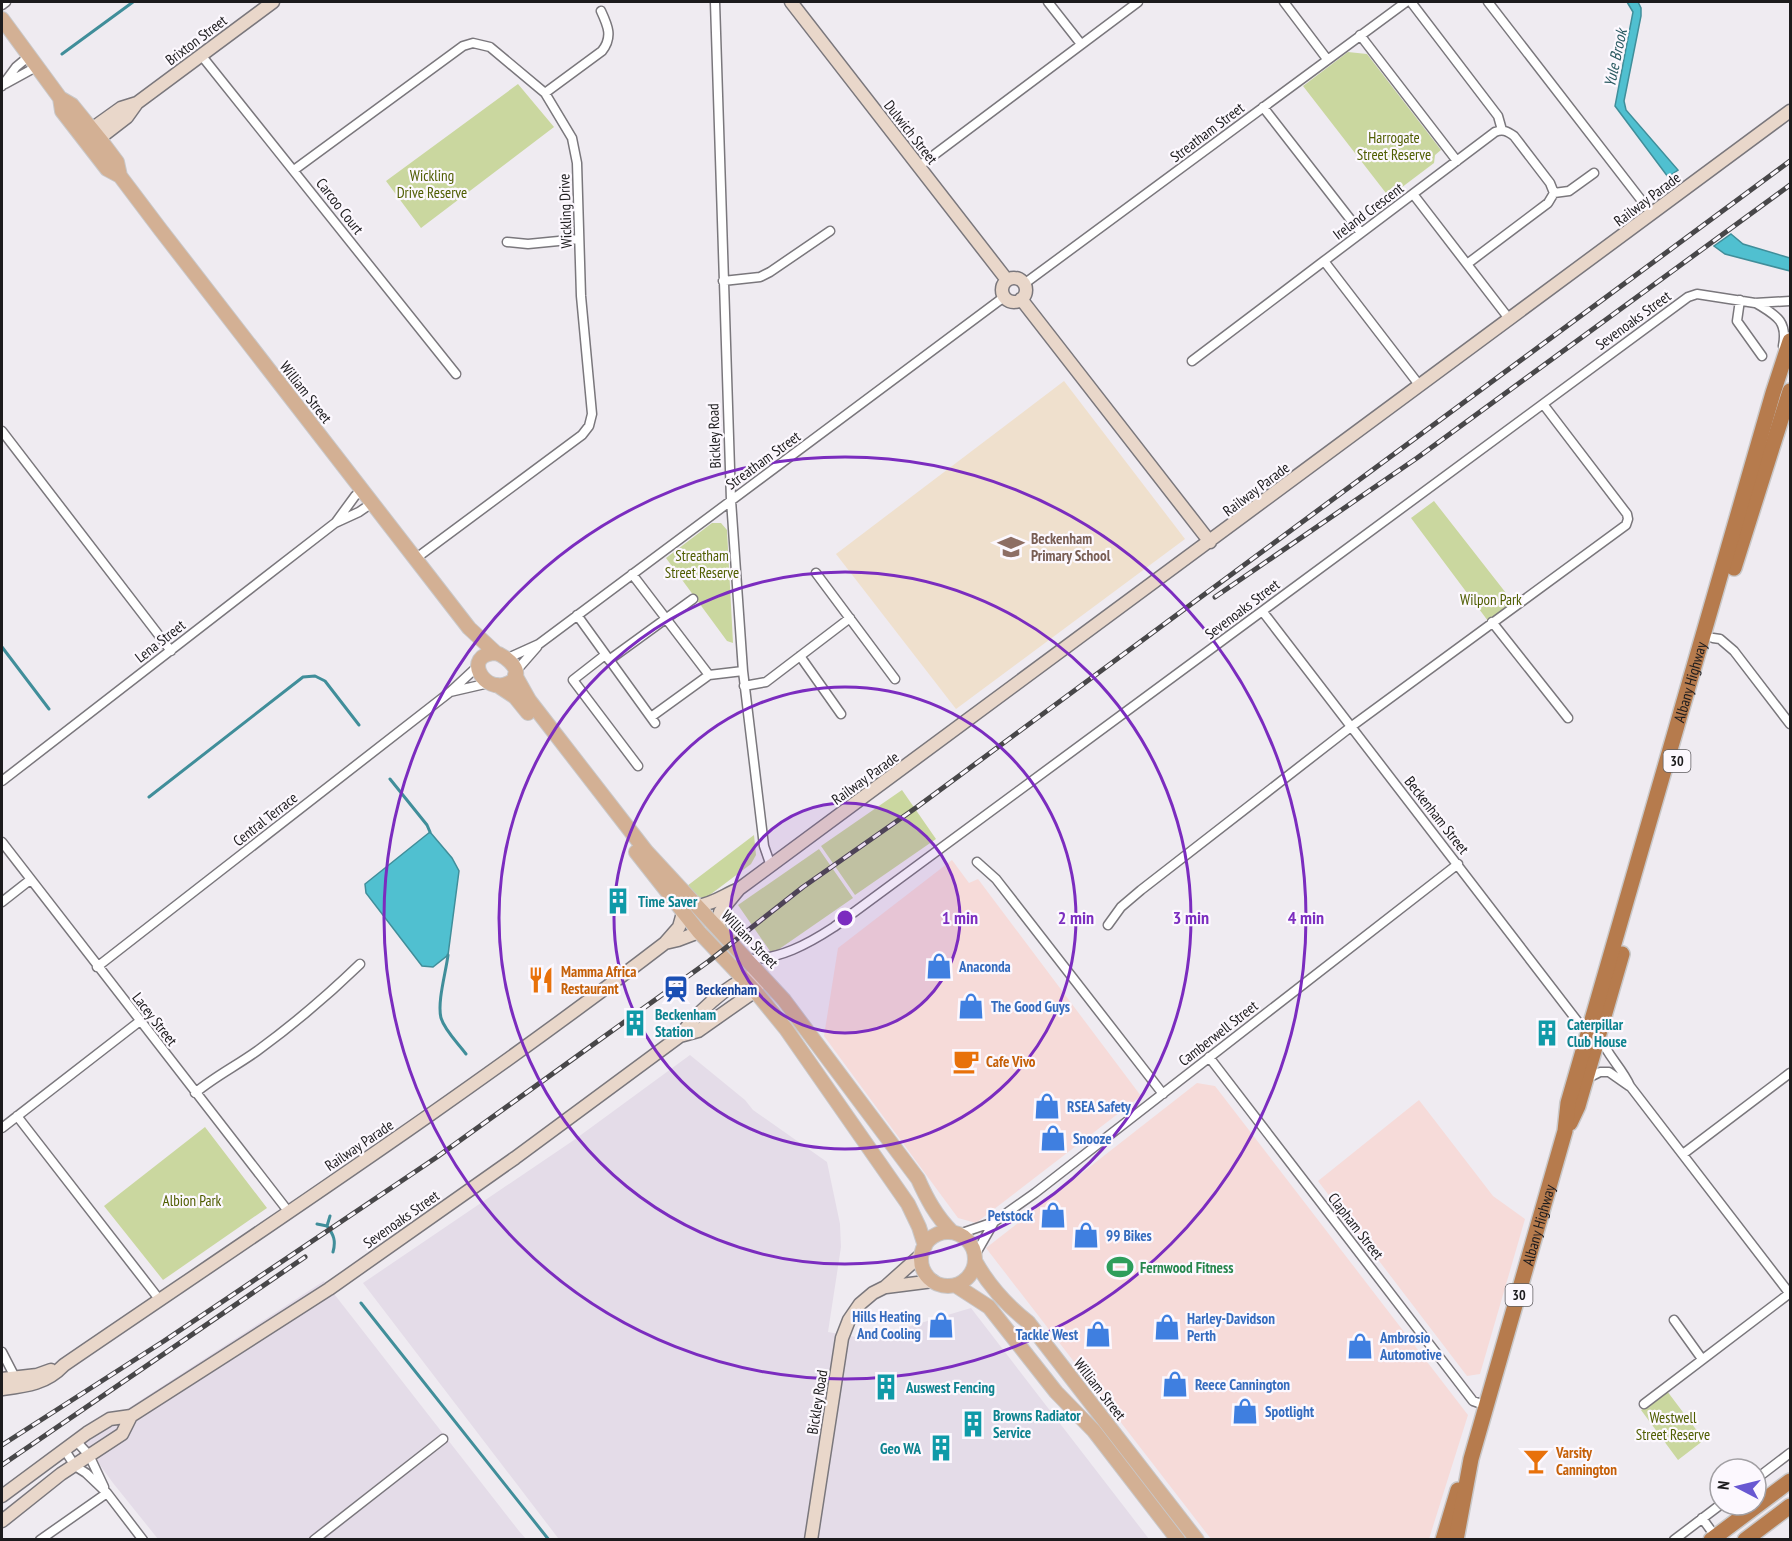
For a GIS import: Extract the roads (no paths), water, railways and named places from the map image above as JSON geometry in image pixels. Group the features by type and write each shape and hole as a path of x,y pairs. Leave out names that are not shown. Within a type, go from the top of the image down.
{"highway":[{"name":"Albany Highway","path":"1443,1539 1487,1406 1565,1131 1568,1103 1594,1034 1779,413 1791,341"},
{"name":"Albany Highway","path":"1565,1131 1578,1106 1586,1079 1594,1034 1779,413 1791,391"},
{"name":"Albany Highway","path":"1456,1539 1471,1459"},
{"path":"1716,1538 1791,1481"},
{"path":"1745,1539 1791,1506"}],"main road":[{"name":"William Street","path":"2,19 60,98 62,111 117,162 120,176 218,306 469,628 514,666 515,673 529,700 690,910 699,932 786,1029 902,1195 919,1227 923,1250"},
{"name":"William Street","path":"469,628 483,679 522,704 690,910 719,931 798,1017 918,1179 937,1215 956,1233"},
{"path":"478,664 486,654 502,656"},
{"path":"493,684 508,684 513,680 515,673"},
{"path":"956,1233 972,1246 975,1258 973,1270 968,1278 956,1285 944,1286 933,1281 924,1271 923,1250 937,1234 956,1233"},
{"name":"William Street","path":"975,1258 986,1281 1006,1305 1028,1322 1197,1539"},
{"name":"William Street","path":"956,1285 989,1307 1056,1392 1094,1431 1178,1539"}],"street":[{"path":"2,5 6,2"},
{"name":"Brixton Street","path":"91,137 122,108 137,103 273,2"},
{"name":"Bickley Road","path":"715,2 731,500 744,686 766,854 771,866"},
{"name":"Dulwich Street","path":"791,2 1007,280"},
{"path":"1048,2 1081,44"},
{"path":"918,167 1138,2"},
{"path":"1284,2 1327,59"},
{"name":"Streatham Street","path":"1024,284 1406,2"},
{"path":"1411,2 1498,116 1502,130 1514,136 1550,183 1554,193"},
{"path":"1488,2 1652,214"},
{"path":"545,93 602,51 608,44 608,27 601,11"},
{"path":"1360,35 1457,161"},
{"name":"Wickling Drive","path":"294,170 463,46 473,43 490,47 545,93 572,138 577,163 581,296 592,414 589,426 582,435 415,559"},
{"name":"Carcoo Court","path":"201,55 456,374"},
{"path":"2,86 16,67 32,62"},
{"path":"1263,107 1361,233"},
{"name":"Railway Parade","path":"2,1385 64,1365 496,1070 666,943 690,910 712,903 739,889 771,866 1791,111"},
{"name":"Ireland Crescent","path":"1192,361 1495,132 1502,130"},
{"path":"1554,193 1569,191 1594,173"},
{"path":"1467,264 1548,203 1554,193"},
{"path":"1413,194 1510,320"},
{"path":"723,281 760,277 830,231"},
{"path":"507,242 528,244 579,239"},
{"path":"1324,261 1420,386"},
{"path":"1015,278 1024,284 1025,294 1021,299 1011,302 1004,297 1002,286 1007,280 1015,278"},
{"name":"Sevenoaks Street","path":"746,959 765,958 805,946 834,927 1688,297 1697,294 1755,303 1791,301"},
{"name":"Streatham Street","path":"515,673 539,644 1004,297"},
{"path":"1021,299 1210,542"},
{"path":"1740,300 1737,321 1762,356"},
{"name":"Sevenoaks Street","path":"1755,303 1778,317 1784,331 1779,413"},
{"path":"1108,925 1121,907 1141,890 1352,726 1626,525 1627,514 1543,404"},
{"path":"2,431 171,651"},
{"name":"Lena Street","path":"335,523 362,490"},
{"name":"Lena Street","path":"2,781 335,523 372,503"},
{"path":"816,573 895,679"},
{"path":"632,574 709,675"},
{"path":"638,766 573,680 693,599"},
{"name":"Beckenham Street","path":"1263,612 1458,864 1594,1034 1625,1075 1630,1086 1790,1293"},
{"path":"577,615 653,720 709,675 743,671"},
{"path":"744,686 766,682 850,618"},
{"path":"1492,622 1568,718"},
{"path":"1713,638 1720,639 1734,651 1791,724"},
{"name":"Streatham Street","path":"502,656 539,644"},
{"path":"800,656 841,714"},
{"name":"Central Terrace","path":"97,967 450,692 478,664"},
{"name":"Central Terrace","path":"450,692 493,684"},
{"name":"Lacey Street","path":"2,842 288,1211"},
{"path":"977,862 996,879 1163,1094"},
{"name":"Camberwell Street","path":"956,1233 994,1222 1035,1193 1458,864"},
{"path":"2,902 30,880"},
{"name":"Railway Parade","path":"719,931 720,912 739,889"},
{"name":"Railway Parade","path":"666,943 699,932"},
{"path":"195,1093 260,1049 344,980 360,964"},
{"name":"Sevenoaks Street","path":"2,1496 64,1449 110,1419 131,1416 329,1289 515,1158 680,1036 692,1020 743,979 761,975"},
{"name":"Sevenoaks Street","path":"680,1036 698,1031 755,992 761,975"},
{"path":"2,1128 140,1021"},
{"name":"Clapham Street","path":"1209,1057 1473,1401 1487,1406"},
{"name":"Beckenham Street","path":"1586,1079 1599,1072 1609,1072 1630,1086"},
{"path":"1683,1154 1791,1073"},
{"path":"17,1116 159,1299"},
{"name":"Camberwell Street","path":"975,1258 994,1222"},
{"name":"Bickley Road","path":"811,1539 842,1338 849,1320 860,1304 885,1287 923,1250"},
{"name":"Bickley Road","path":"885,1287 933,1281"},
{"path":"1644,1404 1790,1293"},
{"path":"1674,1320 1702,1359"},
{"path":"2,1352 17,1382"},
{"name":"Sevenoaks Street","path":"2,1521 89,1455 122,1434 131,1416"},
{"path":"314,1539 443,1439"},
{"path":"76,1441 89,1455 107,1493"},
{"path":"64,1449 75,1466 107,1493 143,1539"},
{"path":"1768,1470 1791,1453"},
{"path":"39,1539 107,1493"},
{"path":"1674,1539 1708,1514"},
{"path":"1702,1518 1716,1538"}],"water":[{"path":"1627,2 1638,2 1641,16 1624,101 1626,110 1678,170 1668,177 1615,106 1633,12"},
{"path":"1731,234 1743,244 1790,258 1790,271 1725,254 1714,246"},
{"path":"430,832 452,858 459,871 448,955 433,967 422,966 366,893 365,884"}],"waterway":[{"path":"62,54 133,2"},
{"path":"2,647 49,709"},
{"path":"149,797 303,677 315,676 325,681 359,725"},
{"path":"390,779 427,825 430,832"},
{"path":"448,955 441,996 441,1018 466,1054"},
{"path":"330,1216 327,1226 334,1238 333,1252"},
{"path":"317,1224 327,1226"},
{"path":"361,1303 549,1540"}],"railway":[{"path":"2,1445 164,1341 437,1157 709,961 803,887 917,807 1790,161"},
{"path":"1215,597 1417,458 1790,185"},
{"path":"2,1465 305,1257"}],"place":[{"name":"Beckenham Primary School","path":"1011,547"},
{"name":"Time Saver","path":"618,901"},
{"name":"Anaconda","path":"939,966"},
{"name":"Mamma Africa Restaurant","path":"541,980"},
{"name":"Beckenham","path":"676,989"},
{"name":"The Good Guys","path":"971,1006"},
{"name":"Beckenham Station","path":"635,1023"},
{"name":"Caterpillar Club House","path":"1547,1033"},
{"name":"Cafe Vivo","path":"966,1061"},
{"name":"RSEA Safety","path":"1047,1106"},
{"name":"Snooze","path":"1053,1138"},
{"name":"Petstock","path":"1053,1215"},
{"name":"99 Bikes","path":"1086,1235"},
{"name":"Fernwood Fitness","path":"1120,1267"},
{"name":"Hills Heating And Cooling","path":"941,1325"},
{"name":"Harley-Davidson Perth","path":"1167,1327"},
{"name":"Tackle West","path":"1098,1334"},
{"name":"Ambrosio Automotive","path":"1360,1346"},
{"name":"Reece Cannington","path":"1175,1384"},
{"name":"Auswest Fencing","path":"886,1387"},
{"name":"Spotlight","path":"1245,1411"},
{"name":"Browns Radiator Service","path":"973,1424"},
{"name":"Geo WA","path":"941,1448"},
{"name":"Varsity Cannington","path":"1536,1461"}],"water label":[{"name":"Yule Brook","path":"1615,58"}],"park label":[{"name":"Harrogate Street Reserve","path":"1394,146"},
{"name":"Wickling Drive Reserve","path":"432,184"},
{"name":"Streatham Street Reserve","path":"702,564"},
{"name":"Wilpon Park","path":"1491,599"},
{"name":"Albion Park","path":"192,1200"},
{"name":"Westwell Street Reserve","path":"1673,1426"}]}
